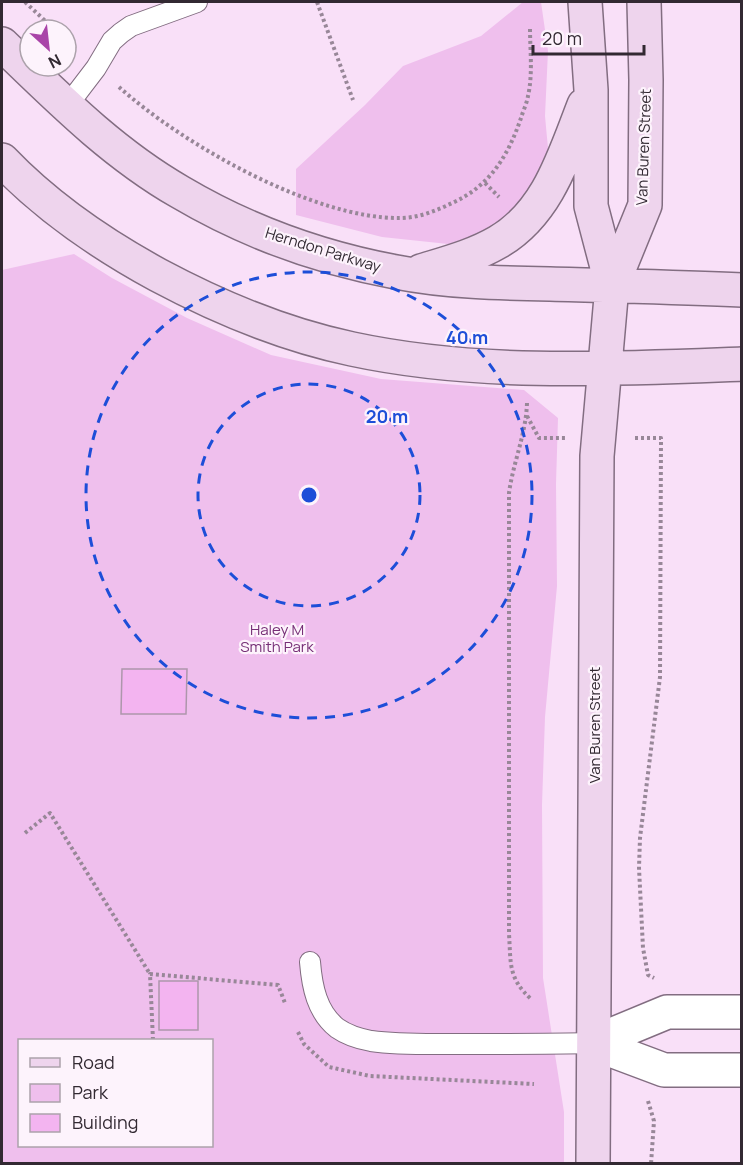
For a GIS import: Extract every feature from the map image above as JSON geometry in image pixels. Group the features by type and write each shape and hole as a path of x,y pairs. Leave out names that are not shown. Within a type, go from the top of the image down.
{"main road":[{"name":"Van Buren Street","path":"585,2 591,90 591,206 612,286"},
{"name":"Van Buren Street","path":"593,1164 597,456 612,286 645,205 644,2"},
{"name":"Herndon Parkway","path":"2,44 105,140 143,169 179,192 224,216 309,249 357,263 410,274 488,282 741,290"},
{"path":"410,274 479,252 513,233 526,222 550,187 591,90"},
{"path":"2,160 81,227 132,261 186,290 308,338 352,349 417,360 506,366 604,369 741,364"}],"street":[{"path":"592,1043 667,1012 741,1012"},
{"path":"592,1043 664,1070 741,1070"}],"lane":[{"path":"67,106 96,68 112,41 121,33 131,26 197,2"},
{"path":"310,962 312,980 320,1008 328,1020 355,1037 373,1041 438,1044 592,1043"}],"path":[{"path":"25,2 42,18"},
{"path":"317,2 353,100"},
{"path":"116,84 157,118 243,170 334,207 362,214 401,218 422,215 458,200 485,183 497,170 516,134 528,97 531,75 530,28"},
{"path":"531,999 518,987 514,979 509,934 509,493 527,416 539,438"},
{"path":"648,975 643,948 639,868 640,838 660,677 661,438"},
{"path":"25,833 50,813 150,974"}],"green space":[{"path":"523,2 541,2 548,51 545,116 549,159 493,246 382,237 296,215 296,169 403,66 481,36"},
{"name":"Haley M Smith Park","path":"74,254 112,278 187,318 271,355 381,379 524,390 558,418 557,586 545,717 542,805 543,978 564,1112 564,1163 2,1163 2,270"}],"building":[{"path":"122,669 187,669 186,714 121,714"},
{"path":"159,981 198,981 198,1030 159,1030"}]}
